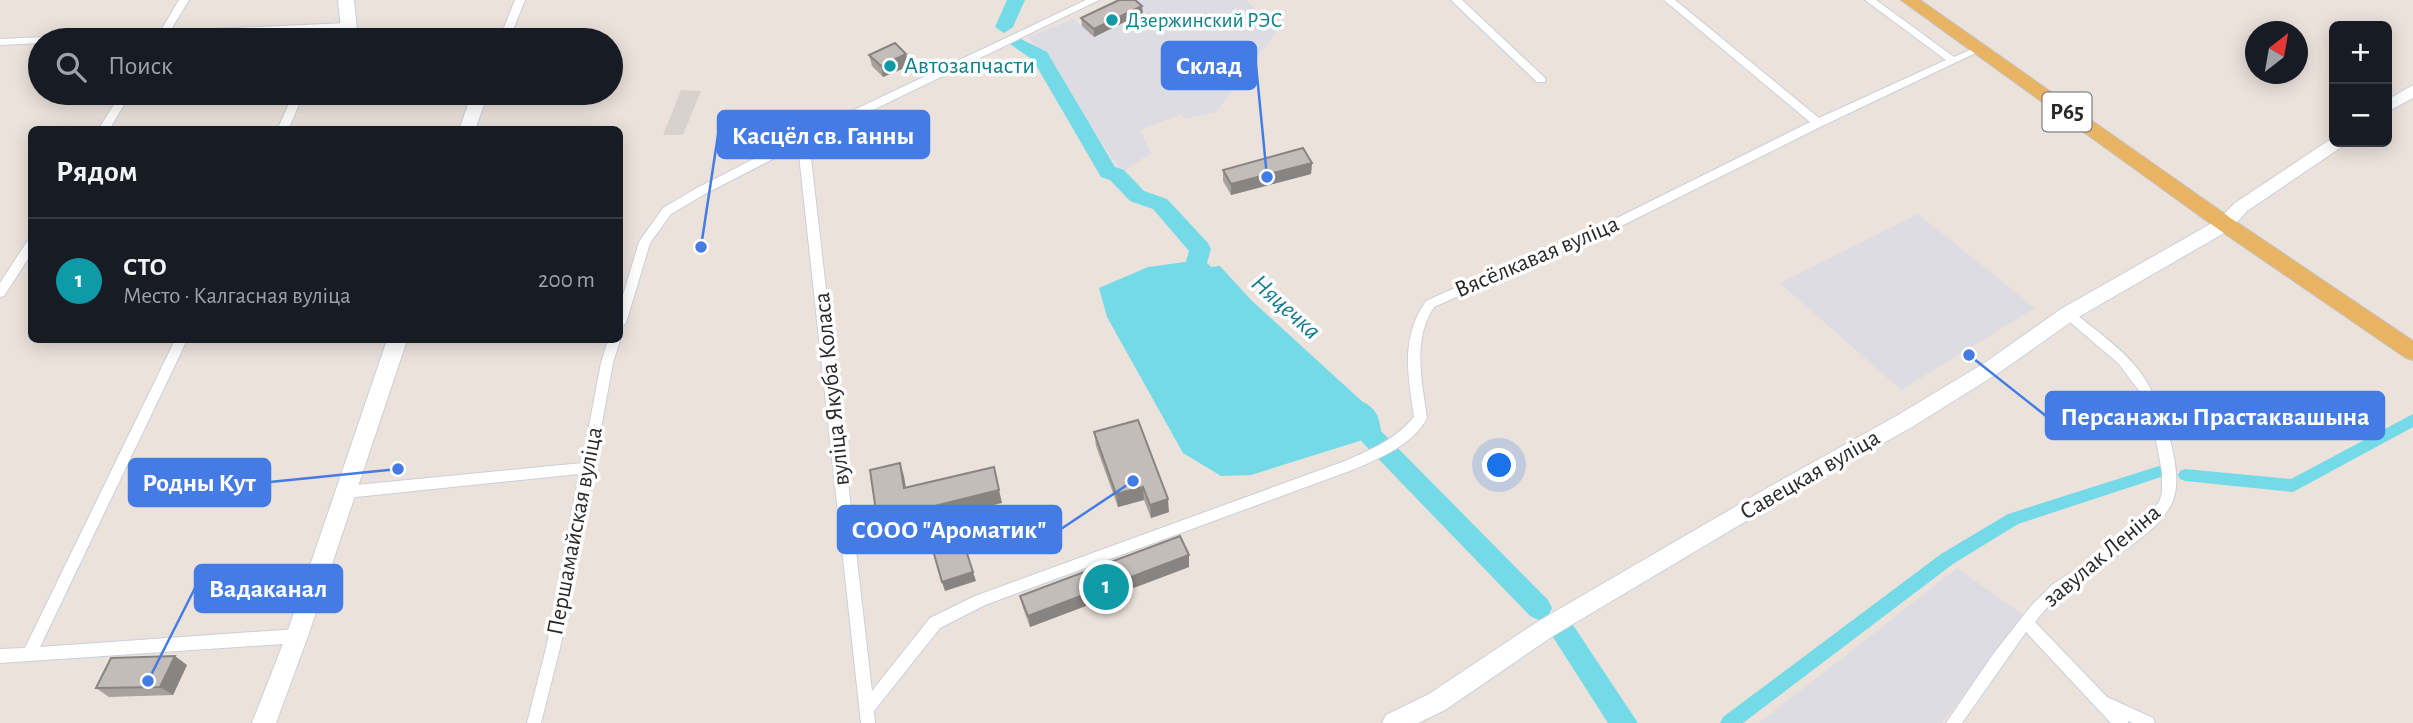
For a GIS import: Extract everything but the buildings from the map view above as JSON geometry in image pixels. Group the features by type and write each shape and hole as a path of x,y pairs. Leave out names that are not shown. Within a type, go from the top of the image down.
{"main road":[{"name":"Р65","path":"1909,0 2225,224 2413,352"}],"street":[{"path":"167,28 184,0"},
{"path":"346,0 349,28"},
{"path":"509,28 520,0"},
{"path":"623,313 645,242 667,211 803,139 1094,0"},
{"path":"1456,0 1541,80"},
{"path":"1669,0 1818,123"},
{"path":"1870,0 1953,61"},
{"path":"0,42 28,41"},
{"name":"Вясёлкавая вуліца","path":"867,717 935,623 979,600 1350,466 1391,447 1411,432 1421,418 1414,331 1421,313 1430,304 1543,253 1589,237 1818,123 1979,50"},
{"path":"2392,104 2413,90"},
{"path":"106,126 119,105"},
{"path":"284,126 293,105"},
{"path":"468,126 476,105"},
{"name":"вуліца Якуба Коласа","path":"803,139 867,717"},
{"name":"Савецкая вуліца","path":"1394,723 1437,702 1580,609 1905,421 1993,367 2068,314 2225,224 2241,207 2330,147"},
{"path":"0,293 28,251"},
{"name":"завулак Леніна","path":"1953,723 2026,622 2051,594 2096,563 2157,515 2167,503 2170,490 2160,423 2145,387 2119,357 2068,314"},
{"path":"29,654 180,343"},
{"path":"264,723 297,636 396,343"},
{"name":"Першамайская вуліца","path":"534,723 554,643 613,343"},
{"path":"346,492 587,468"},
{"path":"2026,622 2121,723"},
{"path":"0,656 297,636"},
{"path":"2104,702 2148,723"}],"shaded area":[{"path":"1135,0 1246,0 1277,31 1216,112 1184,119 1181,114 1140,130 1151,153 1122,172 1029,37 1073,19 1082,26"},
{"path":"681,90 701,91 683,135 663,135"},
{"path":"1918,214 2035,308 1901,390 1780,283"},
{"path":"1957,568 2023,615 1942,723 1759,723"}],"water":[{"path":"1185,262 1200,268 1220,266 1251,300 1378,416 1369,438 1251,475 1221,476 1183,453 1107,317 1099,288 1148,267"}],"waterway":[{"name":"Няцечка","path":"1004,27 1016,0"},
{"name":"Няцечка","path":"1019,44 1040,56 1108,172 1117,175 1137,196 1160,204 1200,249 1196,265 1222,288"},
{"name":"Няцечка","path":"1360,410 1368,418 1370,435 1539,608"},
{"path":"2185,475 2293,486 2413,420"},
{"path":"1729,723 1947,559 2013,519 2159,472"},
{"name":"Няцечка","path":"1564,634 1624,723"}],"place":[{"name":"Дзержинский РЭС","path":"1112,20"},
{"name":"Автозапчасти","path":"890,66"},
{"name":"Склад","path":"1267,177"},
{"name":"Касцёл св. Ганны","path":"701,247"},
{"name":"Персанажы Прастаквашына","path":"1969,355"},
{"name":"Родны Кут","path":"398,469"},
{"name":"СООО \"Ароматик\"","path":"1133,481"},
{"name":"СТО","path":"1106,587"},
{"name":"Вадаканал","path":"148,681"}]}
